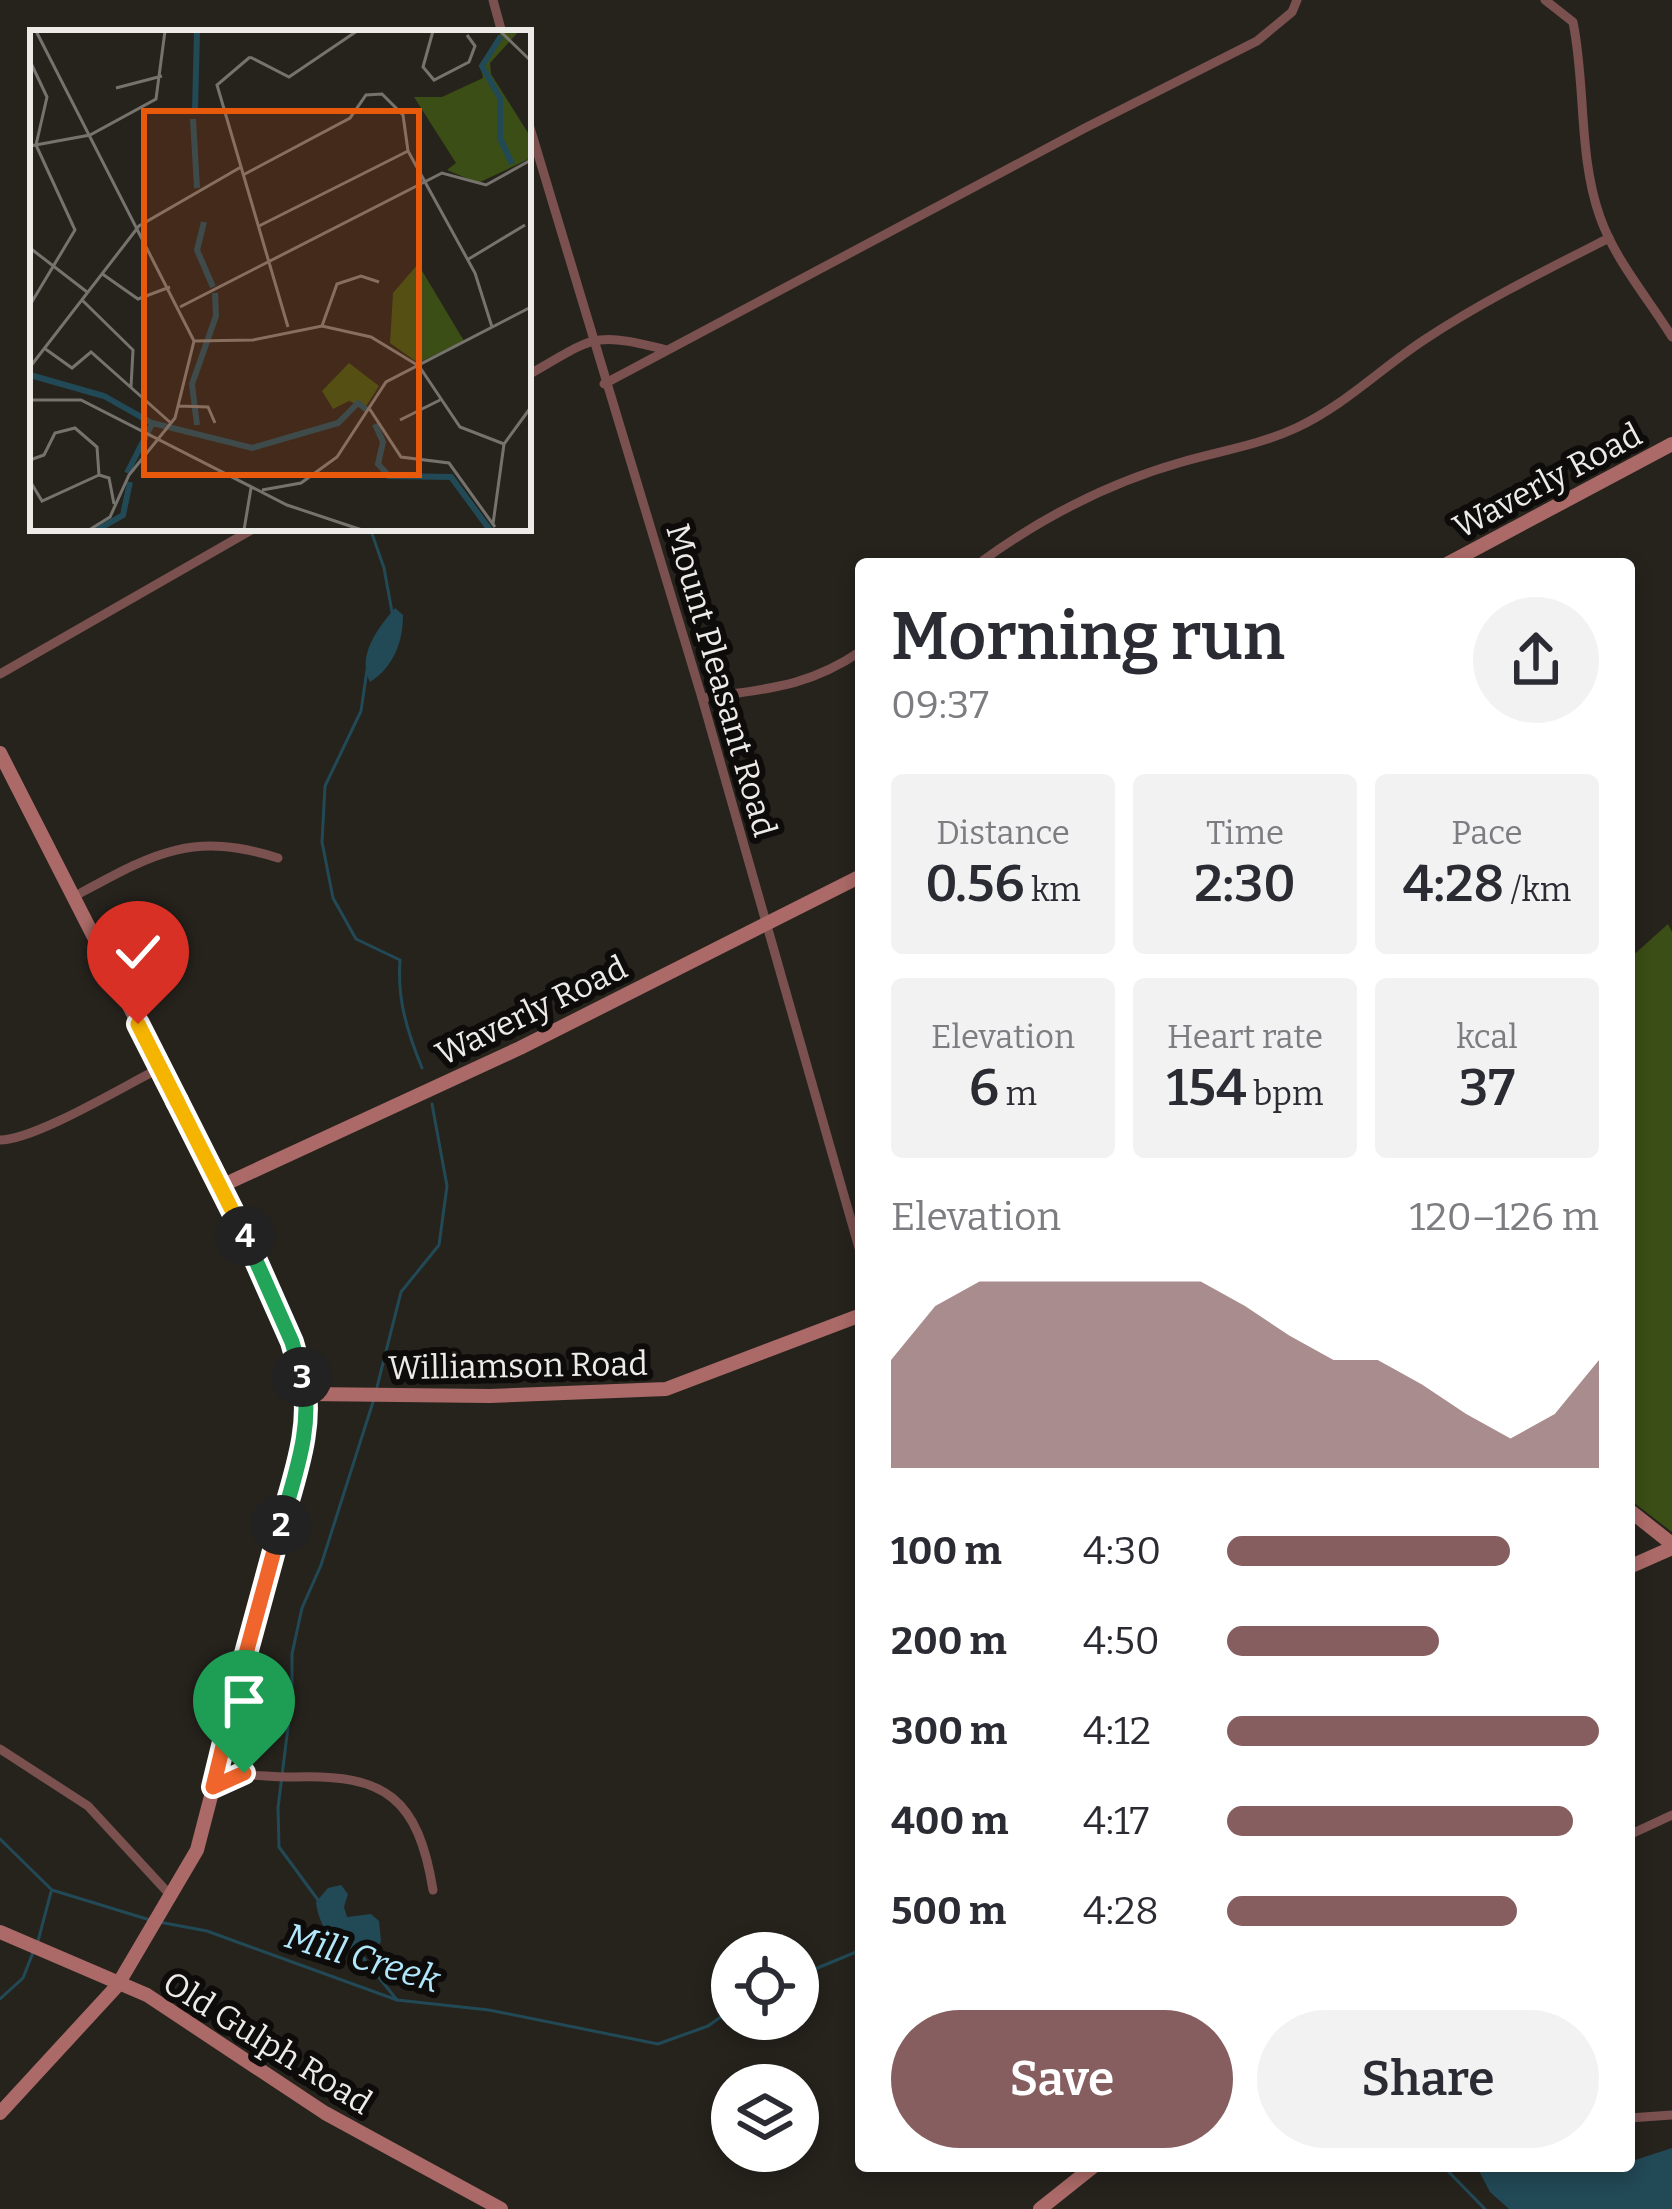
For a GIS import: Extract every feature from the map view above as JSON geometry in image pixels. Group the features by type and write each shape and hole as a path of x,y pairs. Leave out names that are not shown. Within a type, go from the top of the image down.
{"street":[{"path":"493,0 501,30"},
{"path":"604,384 1257,41 1292,12 1297,0"},
{"path":"1545,0 1574,22 1583,71 1587,168 1609,238 1672,337"},
{"name":"Mount Pleasant Road","path":"531,131 702,698 855,1235"},
{"path":"986,558 1089,496 1182,462 1249,446 1309,421 1364,388 1406,351 1454,320 1609,238"},
{"path":"531,373 591,339 614,336 669,350"},
{"name":"Waverly Road","path":"1458,558 1672,444"},
{"path":"0,674 250,531"},
{"path":"702,698 755,694 797,684 855,654"},
{"path":"0,753 221,1186 292,1342 307,1394 303,1439 197,1850 117,1985 0,2114"},
{"path":"75,896 143,859 173,850 224,844 278,858"},
{"name":"Waverly Road","path":"221,1186 520,1048 855,879"},
{"path":"0,1140 53,1122 160,1068"},
{"name":"Williamson Road","path":"307,1394 490,1396 666,1389 855,1317"},
{"path":"1635,1515 1672,1546 1635,1565"},
{"path":"0,1749 88,1806 172,1897"},
{"path":"213,1787 244,1773 287,1778 335,1775 393,1796 416,1823 427,1849 433,1890"},
{"path":"1635,1832 1672,1815"},
{"name":"Old Gulph Road","path":"0,1932 147,1995 344,2125 501,2209"},
{"path":"1635,2117 1672,2114"},
{"path":"1040,2209 1086,2172"}],"green space":[{"path":"1668,924 1672,932 1672,1532 1635,1504 1635,954"}],"water":[{"path":"395,608 403,615 399,645 391,662 370,682 367,652"},
{"path":"341,1885 348,1894 347,1917 371,1914 379,1921 377,1950 344,1946 323,1925 316,1902 328,1888"},
{"path":"1672,2148 1672,2209 1509,2209 1490,2192 1480,2173 1635,2172 1635,2160"}],"waterway":[{"path":"371,531 392,612"},
{"path":"367,670 361,711 325,786 322,842 333,898 356,939 400,960 404,1015 422,1068"},
{"path":"377,1387 401,1292 439,1245 447,1186 432,1104"},
{"path":"318,1900 279,1847 278,1808 292,1695 292,1654 302,1608 321,1565 373,1402"},
{"name":"Mill Creek","path":"0,1839 52,1890 150,1920"},
{"path":"38,1941 51,1892"},
{"name":"Mill Creek","path":"159,1922 207,1931 397,2000 489,2010 658,2044 711,2024"},
{"path":"0,1999 23,1978 34,1950"},
{"path":"357,1950 397,2000"},
{"name":"Mill Creek","path":"819,1967 855,1952"},
{"name":"Mill Creek","path":"1449,2172 1485,2209"}],"route":[{"path":"138,1024 270,1289 307,1394 303,1439 213,1787 244,1773"}]}
